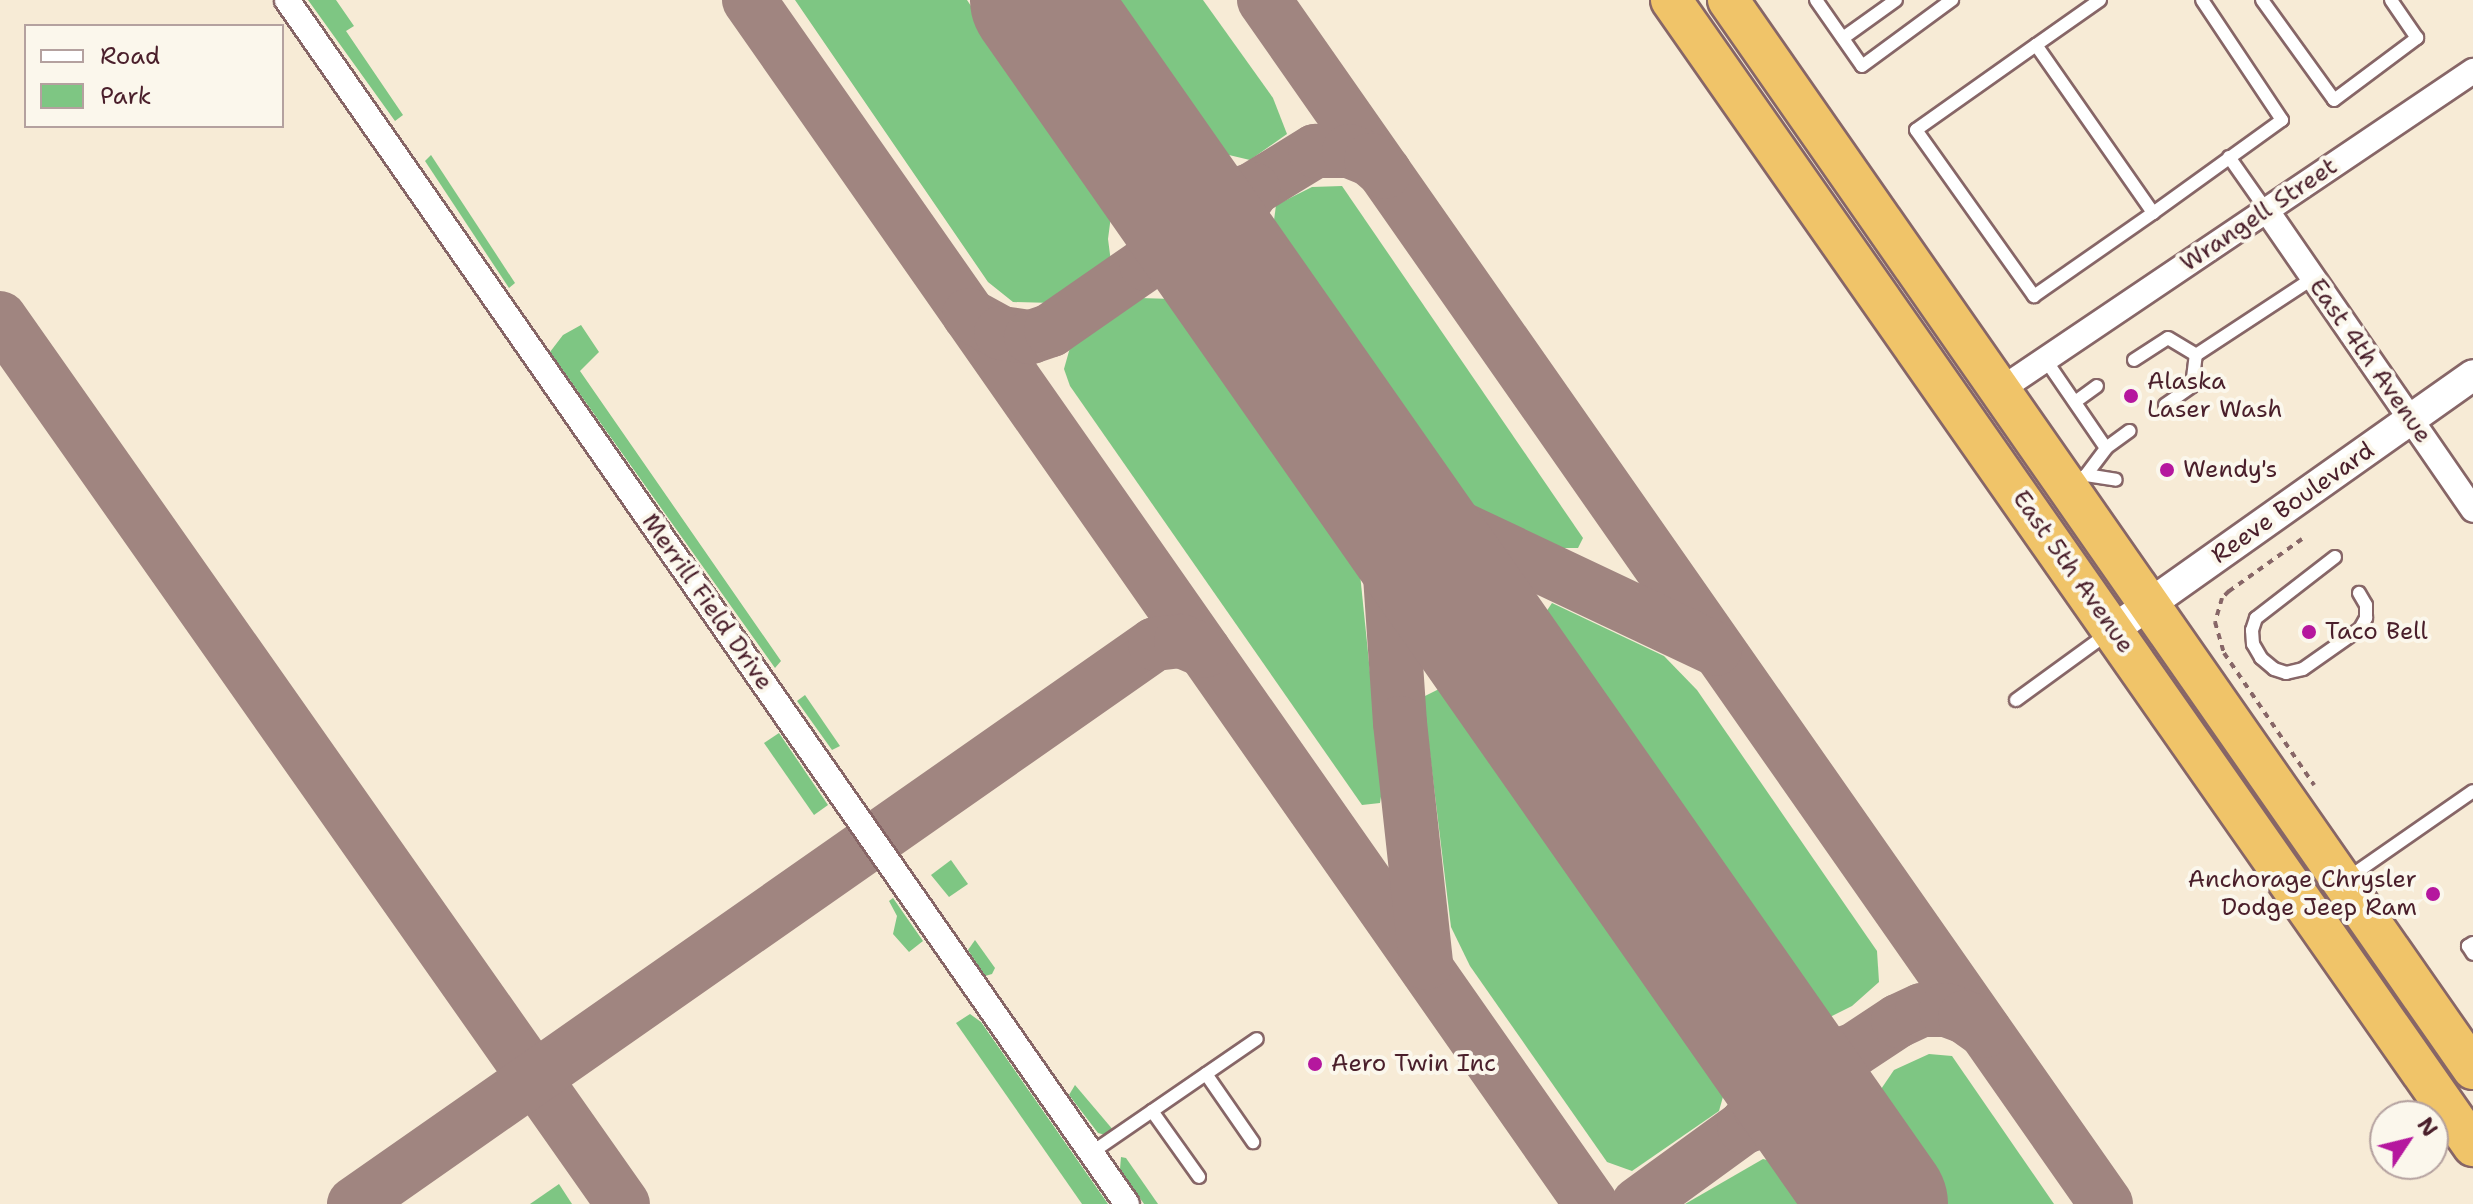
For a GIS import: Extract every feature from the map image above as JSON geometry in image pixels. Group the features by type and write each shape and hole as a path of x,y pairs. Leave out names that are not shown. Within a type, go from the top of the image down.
{"highway":[{"name":"East 5th Avenue","path":"1671,0 2473,1146"},
{"name":"East 5th Avenue","path":"1728,0 2000,390 2077,481 2149,604 2473,1069"}],"street":[{"name":"Merrill Field Drive","path":"287,0 1127,1204"},
{"name":"Wrangell Street","path":"2000,390 2473,71"},
{"name":"East 4th Avenue","path":"2267,211 2473,510"},
{"name":"Reeve Boulevard","path":"2113,630 2473,375"}],"lane":[{"path":"1816,0 1862,66 1952,0"},
{"path":"1843,38 1896,0"},
{"path":"2100,0 1916,130 2034,296 2282,120 2203,0"},
{"path":"2262,0 2334,100 2417,38 2391,0"},
{"path":"2036,45 2153,213"},
{"path":"2229,157 2267,211"},
{"path":"2165,405 2192,386 2196,355 2313,278"},
{"path":"2134,360 2168,338 2196,355"},
{"path":"2044,358 2106,448"},
{"path":"2075,402 2097,386"},
{"path":"2077,481 2106,448 2129,431"},
{"path":"2077,481 2116,480"},
{"path":"2335,557 2256,618 2252,630 2253,644 2261,658 2274,669 2286,673 2303,669 2360,629 2366,618 2366,605 2359,593"},
{"path":"2016,700 2113,630"},
{"path":"2342,882 2473,791"},
{"path":"2473,943 2468,946 2473,954"},
{"path":"1091,1153 1257,1039"},
{"path":"1206,1074 1253,1142"},
{"path":"1152,1111 1199,1177"}],"path":[{"path":"2302,539 2229,591 2222,598 2215,622 2224,653 2304,767 2318,796"}],"green space":[{"path":"308,0 336,0 354,26 346,31 403,115 395,121"},
{"path":"795,0 967,0 1111,216 1108,239 1111,262 1053,303 1013,302 988,282"},
{"path":"1108,0 1203,0 1273,98 1287,134 1250,160 1212,151"},
{"path":"431,155 515,283 509,288 425,161"},
{"path":"1342,186 1583,538 1578,548 1558,548 1464,501 1446,488 1272,236 1276,205 1312,187"},
{"path":"1140,298 1173,299 1359,564 1382,790 1380,803 1362,805 1070,386 1064,369 1071,344"},
{"path":"581,325 599,352 580,371 781,661 775,668 550,352 563,335"},
{"path":"1552,603 1664,656 1697,690 1877,951 1879,982 1852,1006 1830,1017 1811,1009 1544,615"},
{"path":"1445,686 1726,1086 1719,1111 1632,1171 1607,1162 1470,966 1451,927 1423,697"},
{"path":"805,695 840,746 832,750 797,701"},
{"path":"779,733 828,805 814,815 764,743"},
{"path":"951,860 968,884 949,897 931,875"},
{"path":"893,898 923,941 909,952 893,934 897,916 889,901"},
{"path":"975,940 995,968 992,974 985,976 968,950"},
{"path":"970,1014 981,1022 1108,1204 1082,1204 956,1023"},
{"path":"1929,1054 1952,1056 2054,1204 1947,1204 1884,1117 1877,1095 1894,1070"},
{"path":"1075,1085 1114,1131 1109,1136 1098,1133 1069,1095"},
{"path":"1121,1157 1126,1158 1158,1204 1144,1204 1120,1169"},
{"path":"1763,1159 1791,1166 1817,1204 1685,1204"},
{"path":"559,1184 572,1204 530,1204"}],"taxiway":[{"path":"749,0 1591,1204"},
{"path":"1264,0 2106,1204"},
{"path":"1159,172 1196,195 1223,199 1253,189 1315,151 1349,151 1371,160 1385,172"},
{"path":"969,315 1001,333 1031,337 1051,330 1146,264 1161,242 1168,216 1159,172"},
{"path":"1243,292 1231,267 1229,234 1233,219 1253,189"},
{"path":"0,318 623,1204"},
{"path":"1363,464 1387,532 1400,723 1426,963"},
{"path":"1363,464 1415,507 1715,649"},
{"path":"354,1204 1155,644 1181,641 1204,651"},
{"path":"1755,1024 1789,1051 1821,1060 1854,1050 1898,1021 1922,1010 1946,1010 1965,1017 1985,1031"},
{"path":"1638,1204 1744,1127 1760,1108 1769,1071 1755,1024"},
{"path":"1744,1127 1769,1119 1794,1120 1816,1128 1839,1145"}],"runway":[{"path":"1038,0 1880,1204"}],"place":[{"name":"Alaska Laser Wash","path":"2131,396"},
{"name":"Wendy's","path":"2167,470"},
{"name":"Taco Bell","path":"2309,632"},
{"name":"Anchorage Chrysler Dodge Jeep Ram","path":"2433,894"},
{"name":"Aero Twin Inc","path":"1315,1064"}]}
